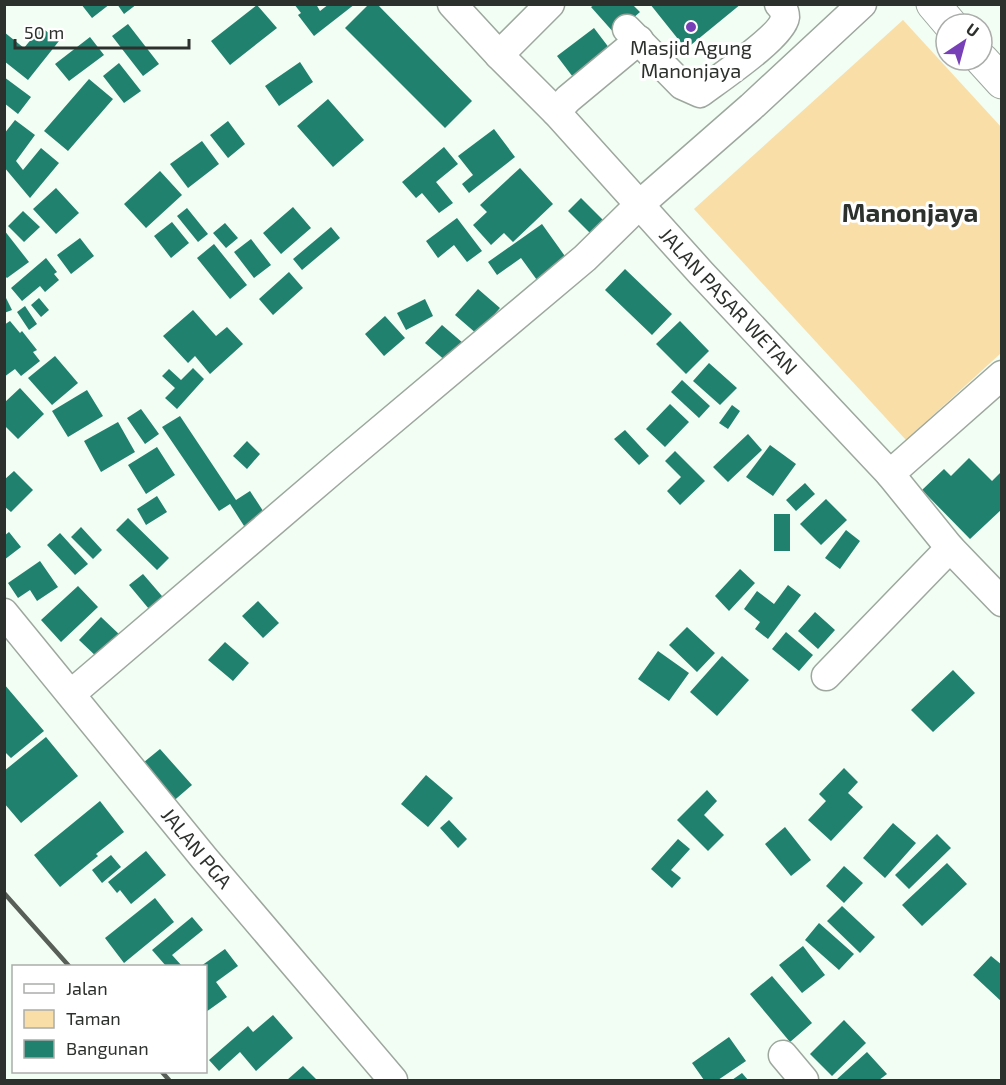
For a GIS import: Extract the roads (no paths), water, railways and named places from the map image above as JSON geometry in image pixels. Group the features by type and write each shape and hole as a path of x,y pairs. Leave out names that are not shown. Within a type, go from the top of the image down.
{"street":[{"name":"JALAN PASAR WETAN","path":"452,4 556,112 639,205 890,474 950,548 1002,602"},
{"path":"499,55 550,4"},
{"path":"556,112 633,34 682,86 700,93 745,60 777,32 785,19 784,10 779,4"},
{"path":"71,694 585,258 639,205 769,91 862,4"},
{"path":"745,60 769,91"},
{"path":"890,474 1002,375"},
{"path":"826,676 950,548"},
{"name":"JALAN PGA","path":"4,613 204,858 393,1080"},
{"path":"783,1055 804,1080"}],"railway":[{"path":"4,893 68,965"},
{"path":"163,1073 169,1080"}],"place":[{"name":"Masjid Agung Manonjaya","path":"691,27"}],"district":[{"name":"Manonjaya","path":"910,213"}]}
